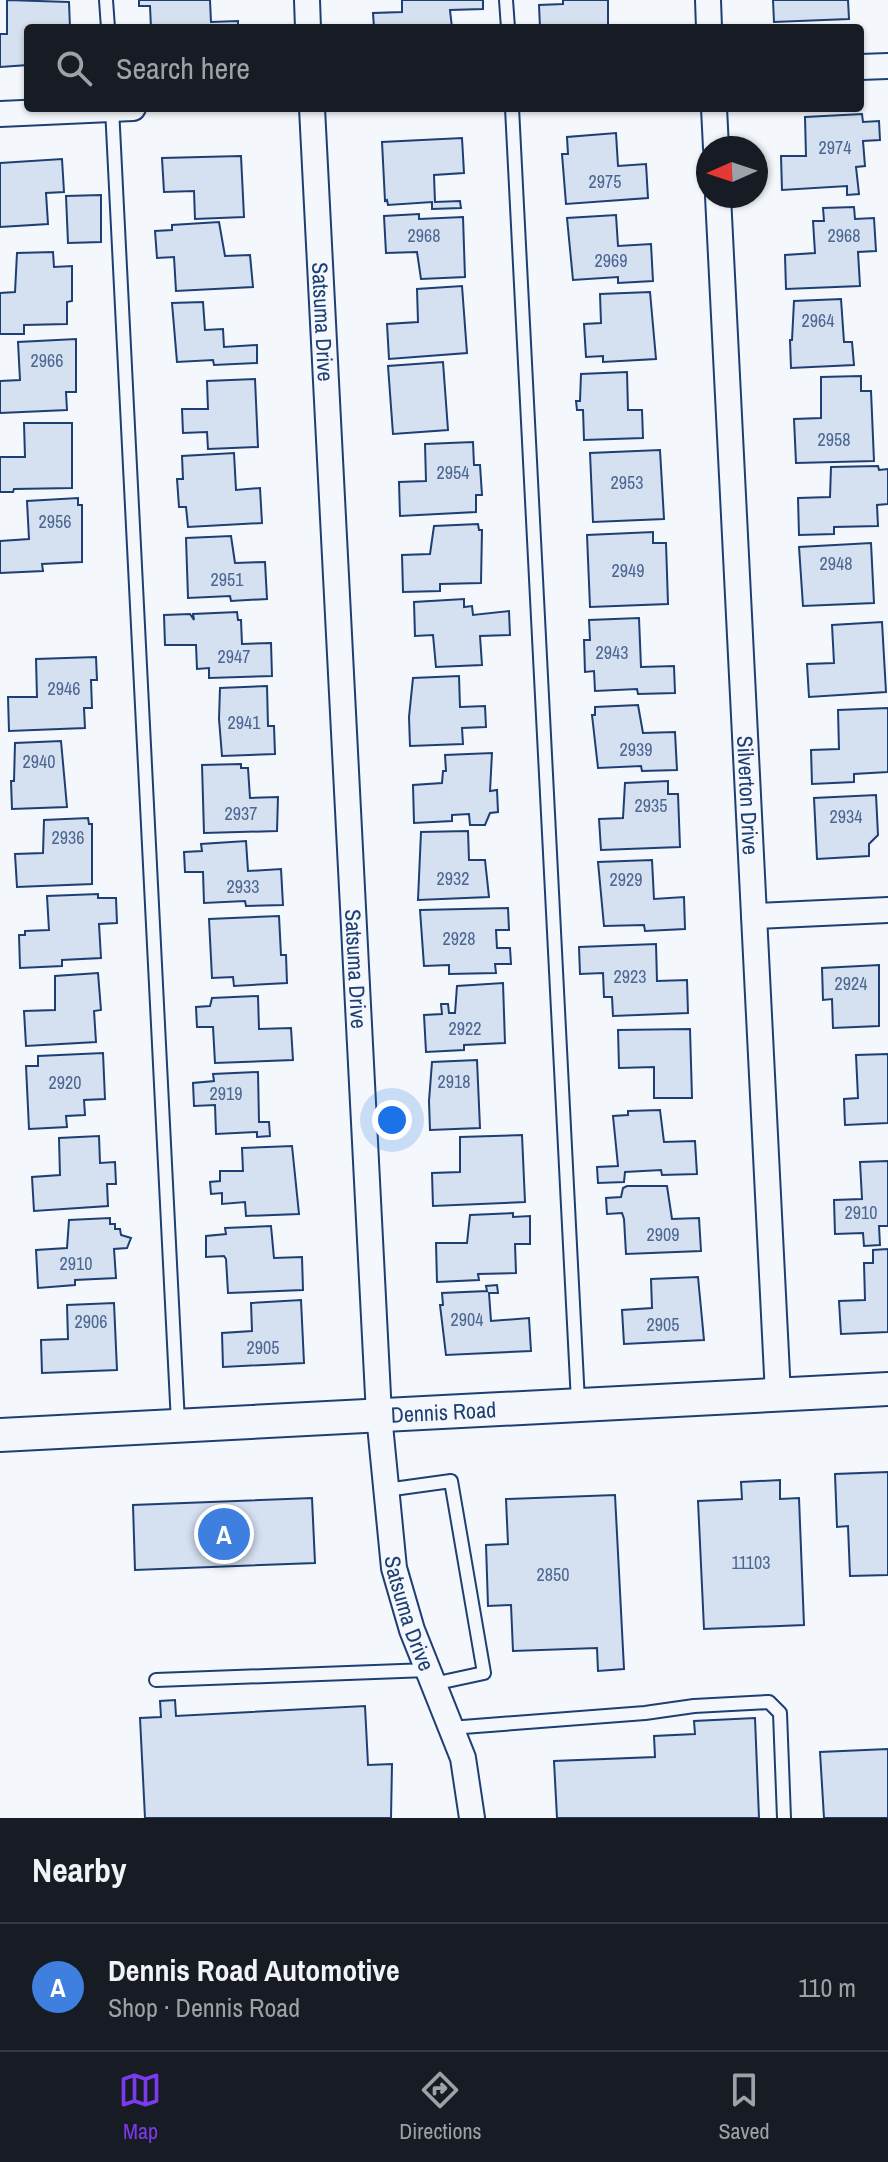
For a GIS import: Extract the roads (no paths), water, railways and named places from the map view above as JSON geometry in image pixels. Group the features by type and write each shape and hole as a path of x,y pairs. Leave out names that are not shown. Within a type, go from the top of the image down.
{"street":[{"path":"307,0 308,24"},
{"path":"708,0 709,24"},
{"path":"864,67 888,66"},
{"path":"0,114 40,112"},
{"name":"Satsuma Drive","path":"312,112 379,1415 386,1490 394,1568 412,1630 463,1758 472,1818"},
{"path":"714,112 715,136"},
{"name":"Silverton Drive","path":"719,208 778,1395"},
{"path":"754,916 888,910"},
{"name":"Dennis Road","path":"0,1435 888,1389"}],"lane":[{"path":"106,0 108,24"},
{"path":"506,0 508,24"},
{"path":"119,112 178,1426"},
{"path":"512,112 578,1405"},
{"path":"156,1680 430,1677 484,1673 451,1481 386,1490"},
{"path":"450,1728 769,1702 780,1713 784,1818"}],"place":[{"name":"Dennis Road Automotive","path":"224,1534"}]}
